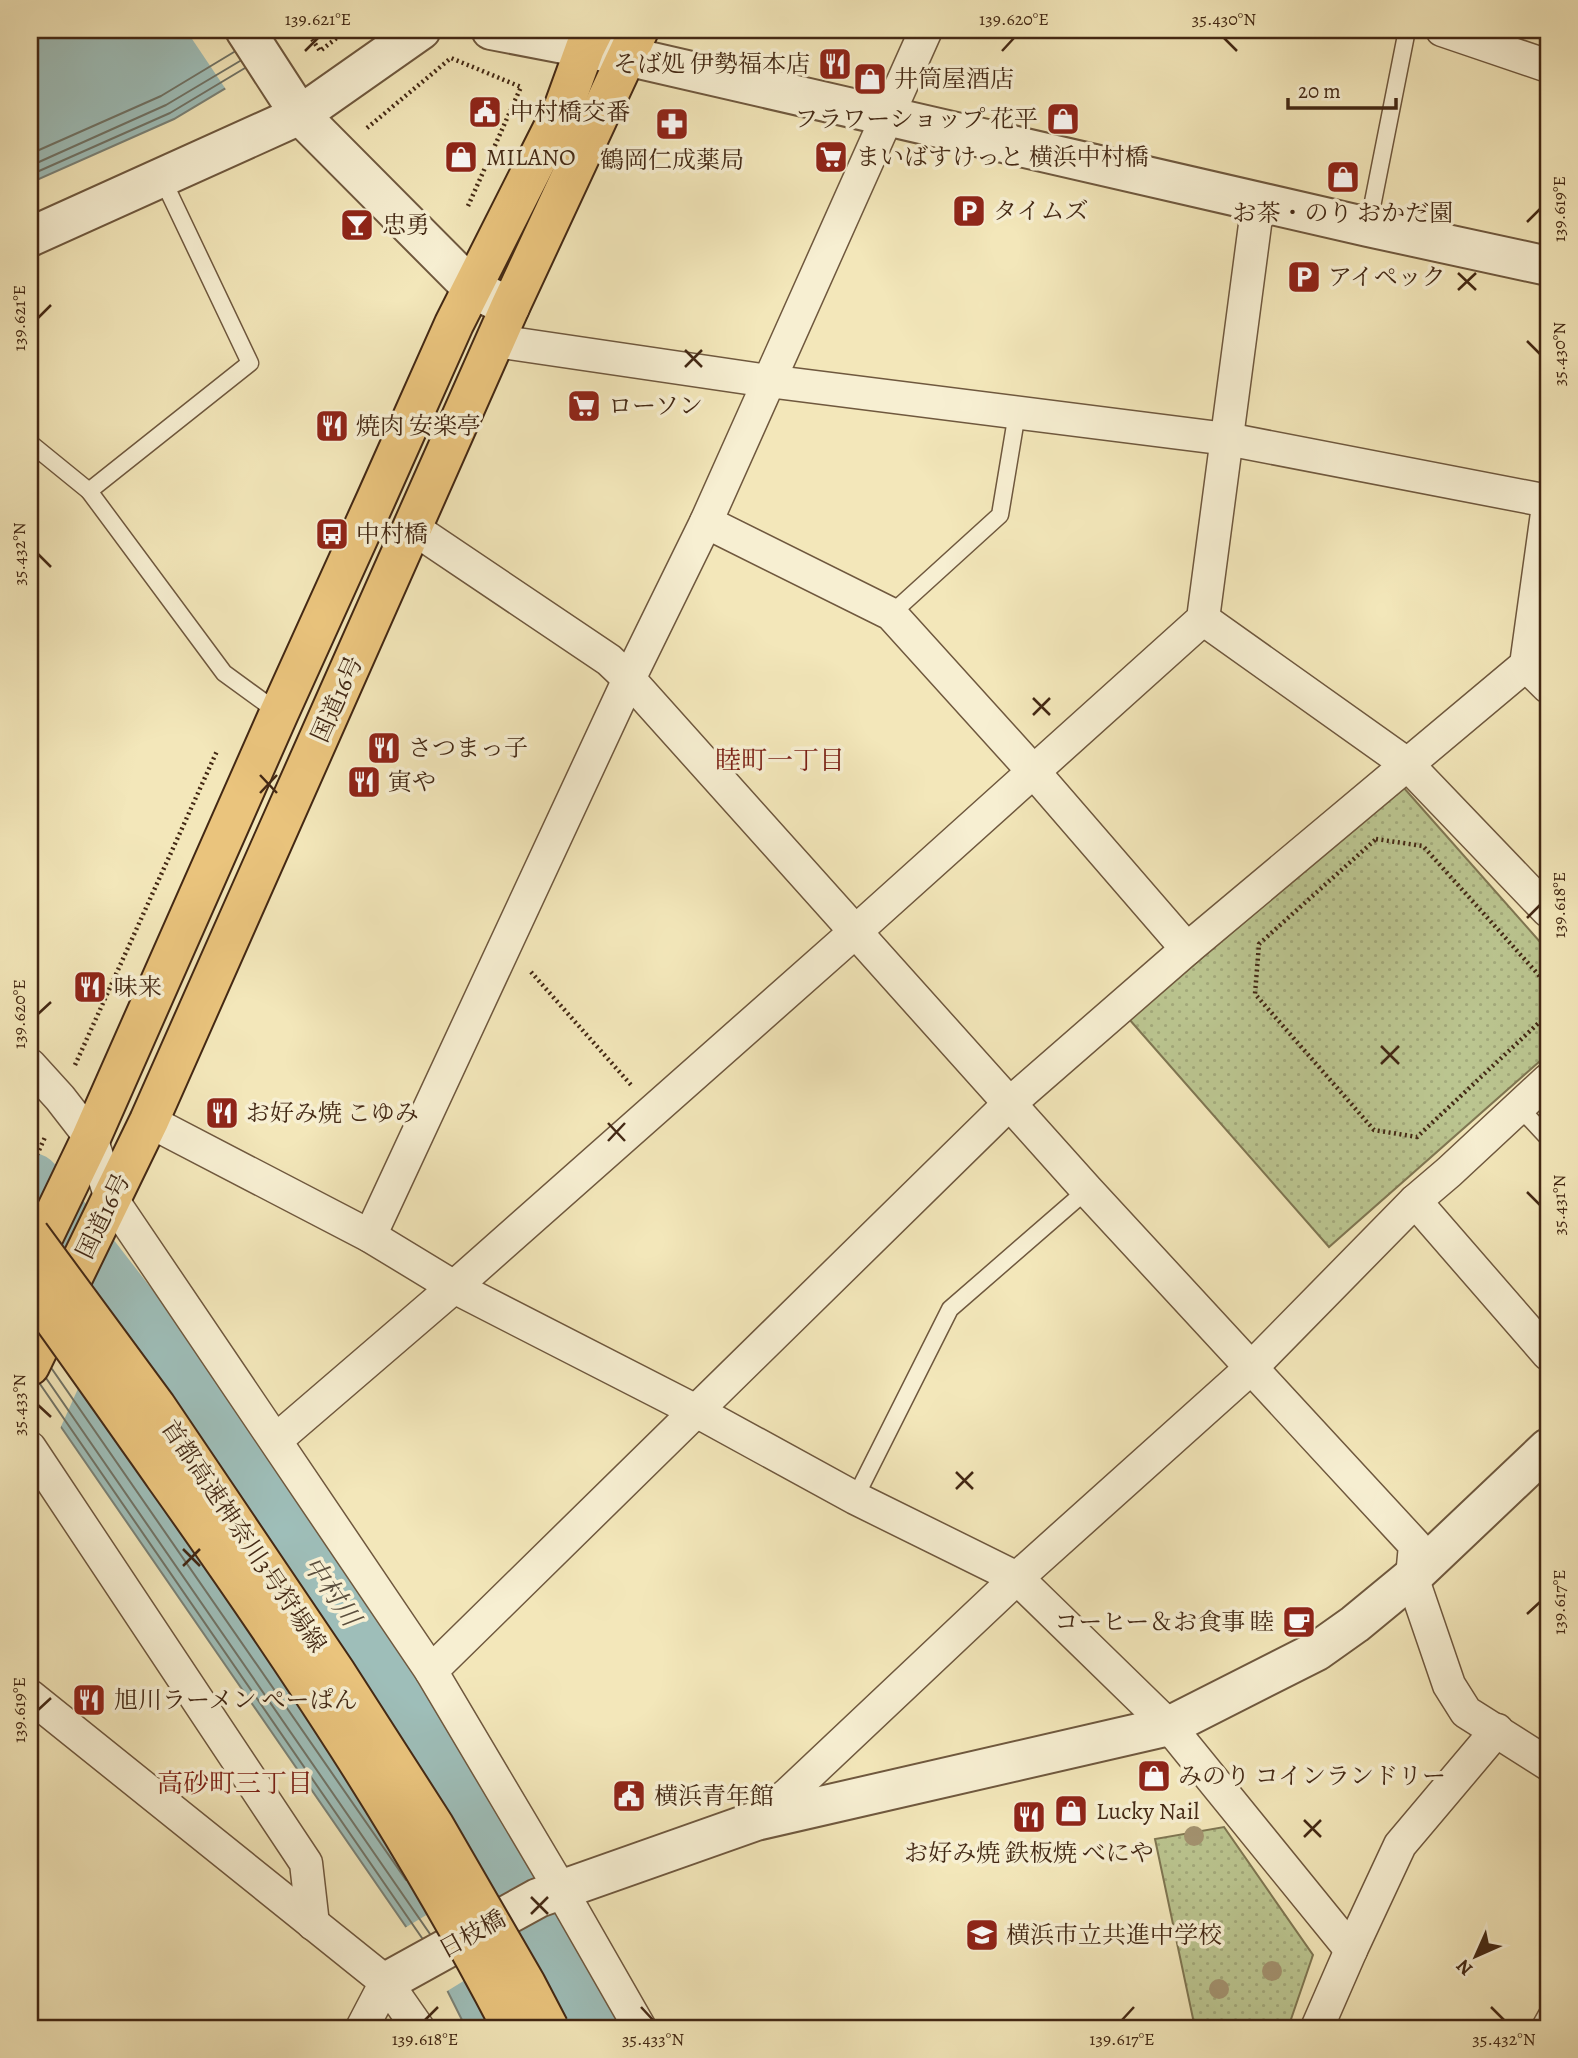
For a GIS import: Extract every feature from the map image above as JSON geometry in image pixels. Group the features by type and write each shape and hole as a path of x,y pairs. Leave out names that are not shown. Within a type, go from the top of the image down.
{"highway":[{"name":"国道16号","path":"30,1266 91,1138 454,324 564,106 590,39"},
{"name":"国道16号","path":"30,1366 149,1121 503,324 633,43"},
{"name":"首都高速神奈川3号狩場線","path":"30,1235 142,1416 234,1574 335,1725 429,1877 512,2028"},
{"path":"30,1266 142,1416"},
{"name":"首都高速神奈川3号狩場線","path":"30,1287 142,1416 337,1674 434,1825 549,2028"},
{"path":"30,1314 142,1416"}],"street":[{"path":"245,30 300,116 473,289 503,324 768,381 1227,439 1548,504 1526,665 1187,949 1009,1104 431,1671"},
{"path":"30,237 300,116 421,30"},
{"path":"491,30 633,43 886,116 1368,228 1548,266"},
{"path":"370,1236 629,679 706,522 926,30"},
{"path":"1442,30 1548,66"},
{"path":"276,1440 454,1287 855,932 1203,619 1258,202"},
{"path":"706,522 891,614 1033,771 1187,949"},
{"path":"413,528 609,660 629,679 1087,1190 1415,1545 1412,1577 1449,1685 1466,1712 1548,1764"},
{"path":"1203,619 1407,764 1548,911"},
{"path":"1526,665 1548,687"},
{"path":"30,1065 91,1138 111,1198 431,1671 549,1894 640,2028"},
{"path":"756,1821 1017,1578 1251,1368 1415,1201 1548,1080"},
{"path":"149,1121 370,1236 454,1287 698,1412 855,1498 1017,1578 1169,1726 1351,1950"},
{"path":"1415,1201 1548,1354"},
{"path":"30,1448 306,1863 313,1924"},
{"name":"日枝橋","path":"398,1975 549,1894 756,1821 1169,1726 1317,1651 1354,1624 1412,1577 1548,1448"},
{"path":"30,1696 313,1924 398,1975 418,2028"},
{"path":"1317,2028 1400,1845 1497,1730"},
{"path":"362,2028 398,1975"}],"lane":[{"path":"1368,228 1407,30"},
{"path":"89,491 250,363 162,178"},
{"path":"891,614 1000,514 1017,413"},
{"path":"30,443 89,491 224,673 279,713"},
{"path":"1518,1106 1548,1139"},
{"path":"855,1498 950,1309 1087,1190"},
{"path":"1539,2028 1548,2012"}],"path":[{"path":"306,30 320,51 347,30"},
{"path":"360,134 451,58 521,87"},
{"path":"1376,839 1423,846 1546,981 1545,1017 1417,1137 1374,1130 1255,995 1259,944 1376,839"},
{"path":"506,943 653,1110"},
{"path":"30,1170 51,1124"}],"green space":[{"path":"1404,788 1548,951 1548,1054 1329,1247 1129,1019"},
{"path":"1224,1827 1313,1955 1288,2028 1195,2028 1155,1839"}],"water":[{"path":"30,30 323,30 174,119 30,183"},
{"path":"30,1162 448,1806 581,2028 466,2028 440,1976 30,1382"}],"pier":[{"path":"186,30 311,30 316,38 227,91"},
{"path":"30,1158 120,1295 59,1431 30,1388"},
{"path":"493,1875 532,1939 444,1993 437,1978 403,1929"}],"waterway":[{"name":"中村川","path":"30,1185 210,1417 384,1666 533,1926 586,2028"}],"place":[{"name":"そば処 伊勢福本店","path":"835,64"},
{"name":"井筒屋酒店","path":"870,79"},
{"name":"中村橋交番","path":"485,112"},
{"name":"フラワーショップ 花平","path":"1063,119"},
{"name":"鶴岡仁成薬局","path":"672,124"},
{"name":"MILANO","path":"461,157"},
{"name":"まいばすけっと 横浜中村橋","path":"831,157"},
{"name":"お茶・のり おかだ園","path":"1343,177"},
{"name":"タイムズ","path":"969,211"},
{"name":"忠勇","path":"357,225"},
{"name":"アイペック","path":"1304,277"},
{"name":"ローソン","path":"584,406"},
{"name":"焼肉 安楽亭","path":"332,426"},
{"name":"中村橋","path":"332,534"},
{"name":"さつまっ子","path":"384,748"},
{"name":"寅や","path":"364,782"},
{"name":"味来","path":"90,987"},
{"name":"お好み焼 こゆみ","path":"222,1113"},
{"name":"コーヒー＆お食事 睦","path":"1299,1622"},
{"name":"旭川ラーメン ぺーぱん","path":"89,1700"},
{"name":"みのり コインランドリー","path":"1154,1776"},
{"name":"横浜青年館","path":"629,1796"},
{"name":"Lucky Nail","path":"1071,1811"},
{"name":"お好み焼 鉄板焼 べにや","path":"1029,1817"},
{"name":"横浜市立共進中学校","path":"982,1935"}],"district":[{"name":"睦町一丁目","path":"780,760"},
{"name":"高砂町三丁目","path":"235,1783"}]}
